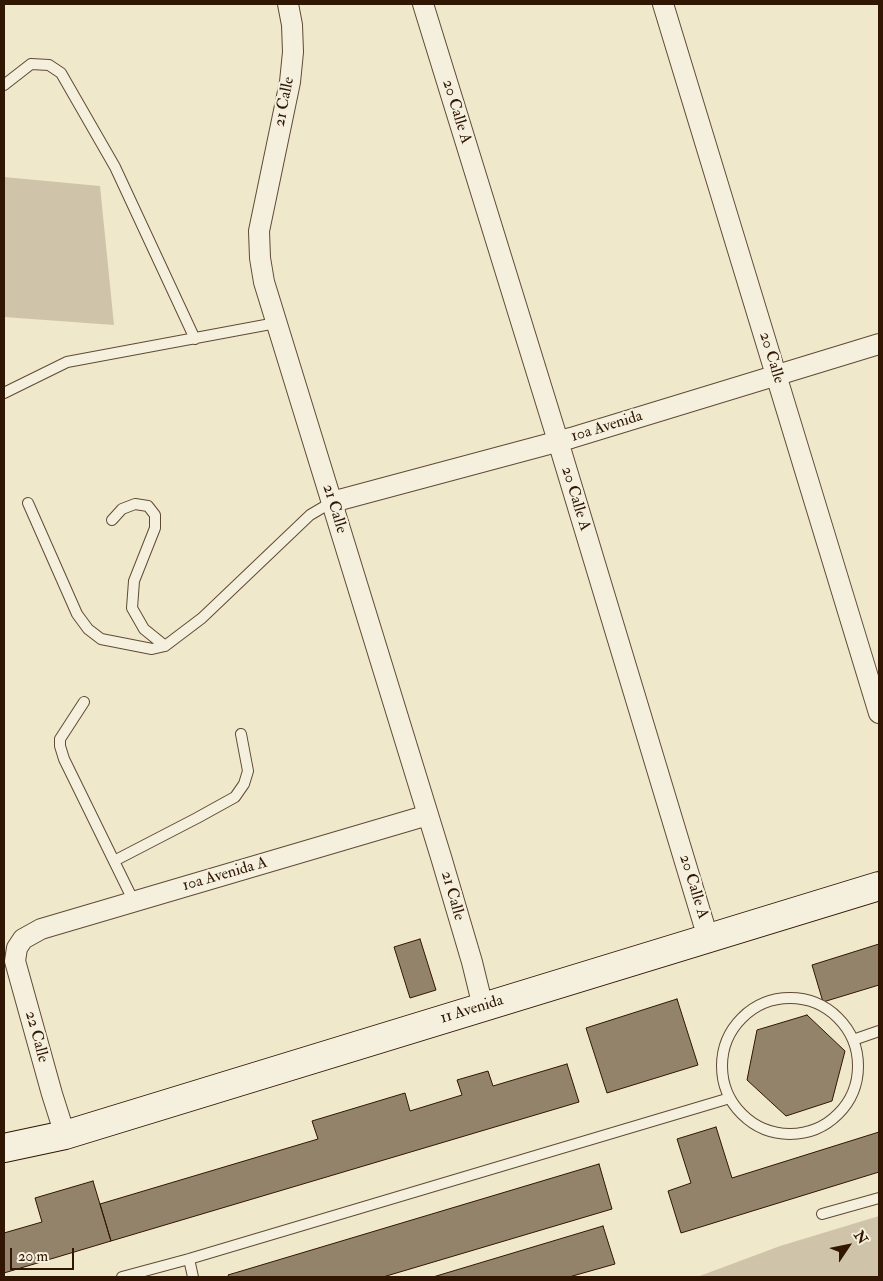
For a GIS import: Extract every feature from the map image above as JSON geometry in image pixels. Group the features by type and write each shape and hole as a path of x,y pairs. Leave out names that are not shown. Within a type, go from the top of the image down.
{"main road":[{"name":"11 Avenida","path":"65,1135 879,886"},
{"path":"4,1148 65,1135"}],"street":[{"name":"21 Calle","path":"288,4 292,25 292,67 259,231 260,258 264,282 428,815 472,962 483,1007"},
{"name":"20 Calle A","path":"422,4 558,441 708,938"},
{"name":"20 Calle","path":"663,4 879,713"},
{"name":"10a Avenida","path":"332,502 558,441 879,344"},
{"name":"10a Avenida A","path":"23,939 41,929 428,815"},
{"name":"22 Calle","path":"23,939 17,948 15,961 65,1135"}],"lane":[{"path":"4,85 31,64 49,65 61,73 115,167 195,339"},
{"path":"4,393 67,362 276,323"},
{"path":"28,503 77,614 88,629 102,639 152,649 165,646 202,618 310,515 332,502"},
{"path":"112,520 122,509 135,504 148,506 156,515 156,528 134,581 132,608 144,629 165,646"},
{"path":"84,702 60,739 60,746 134,902"},
{"path":"114,861 235,797 244,784 248,771 241,734"},
{"path":"793,998 818,1004 832,1013 844,1025 853,1040 857,1054 858,1069 854,1090 843,1110 820,1128 806,1133 791,1135 776,1133 749,1121 730,1098 724,1082 722,1065 724,1049 740,1019 768,1001 793,998"},
{"path":"853,1040 879,1031"},
{"path":"122,1277 189,1259 730,1098"},
{"path":"822,1214 879,1198"},
{"path":"189,1259 194,1277"}],"shaded area":[{"path":"4,177 100,186 114,325 4,317"},
{"path":"879,1216 879,1277 697,1277 780,1246"}],"building":[{"path":"420,939 436,990 410,998 394,947"},
{"path":"879,944 879,985 823,1002 812,965"},
{"path":"677,999 698,1065 607,1093 586,1028"},
{"path":"807,1015 845,1051 832,1101 786,1116 747,1080 757,1030"},
{"path":"567,1064 579,1102 111,1241 100,1204 318,1139 312,1121 405,1093 410,1111 462,1095 457,1080 488,1071 493,1086"},
{"path":"716,1127 732,1178 879,1132 879,1172 681,1233 668,1191 691,1183 677,1139"},
{"path":"599,1164 612,1209 383,1277 229,1277 228,1275"},
{"path":"93,1181 111,1241 4,1273 4,1233 42,1222 35,1198"},
{"path":"603,1226 615,1264 569,1277 433,1277"}]}
